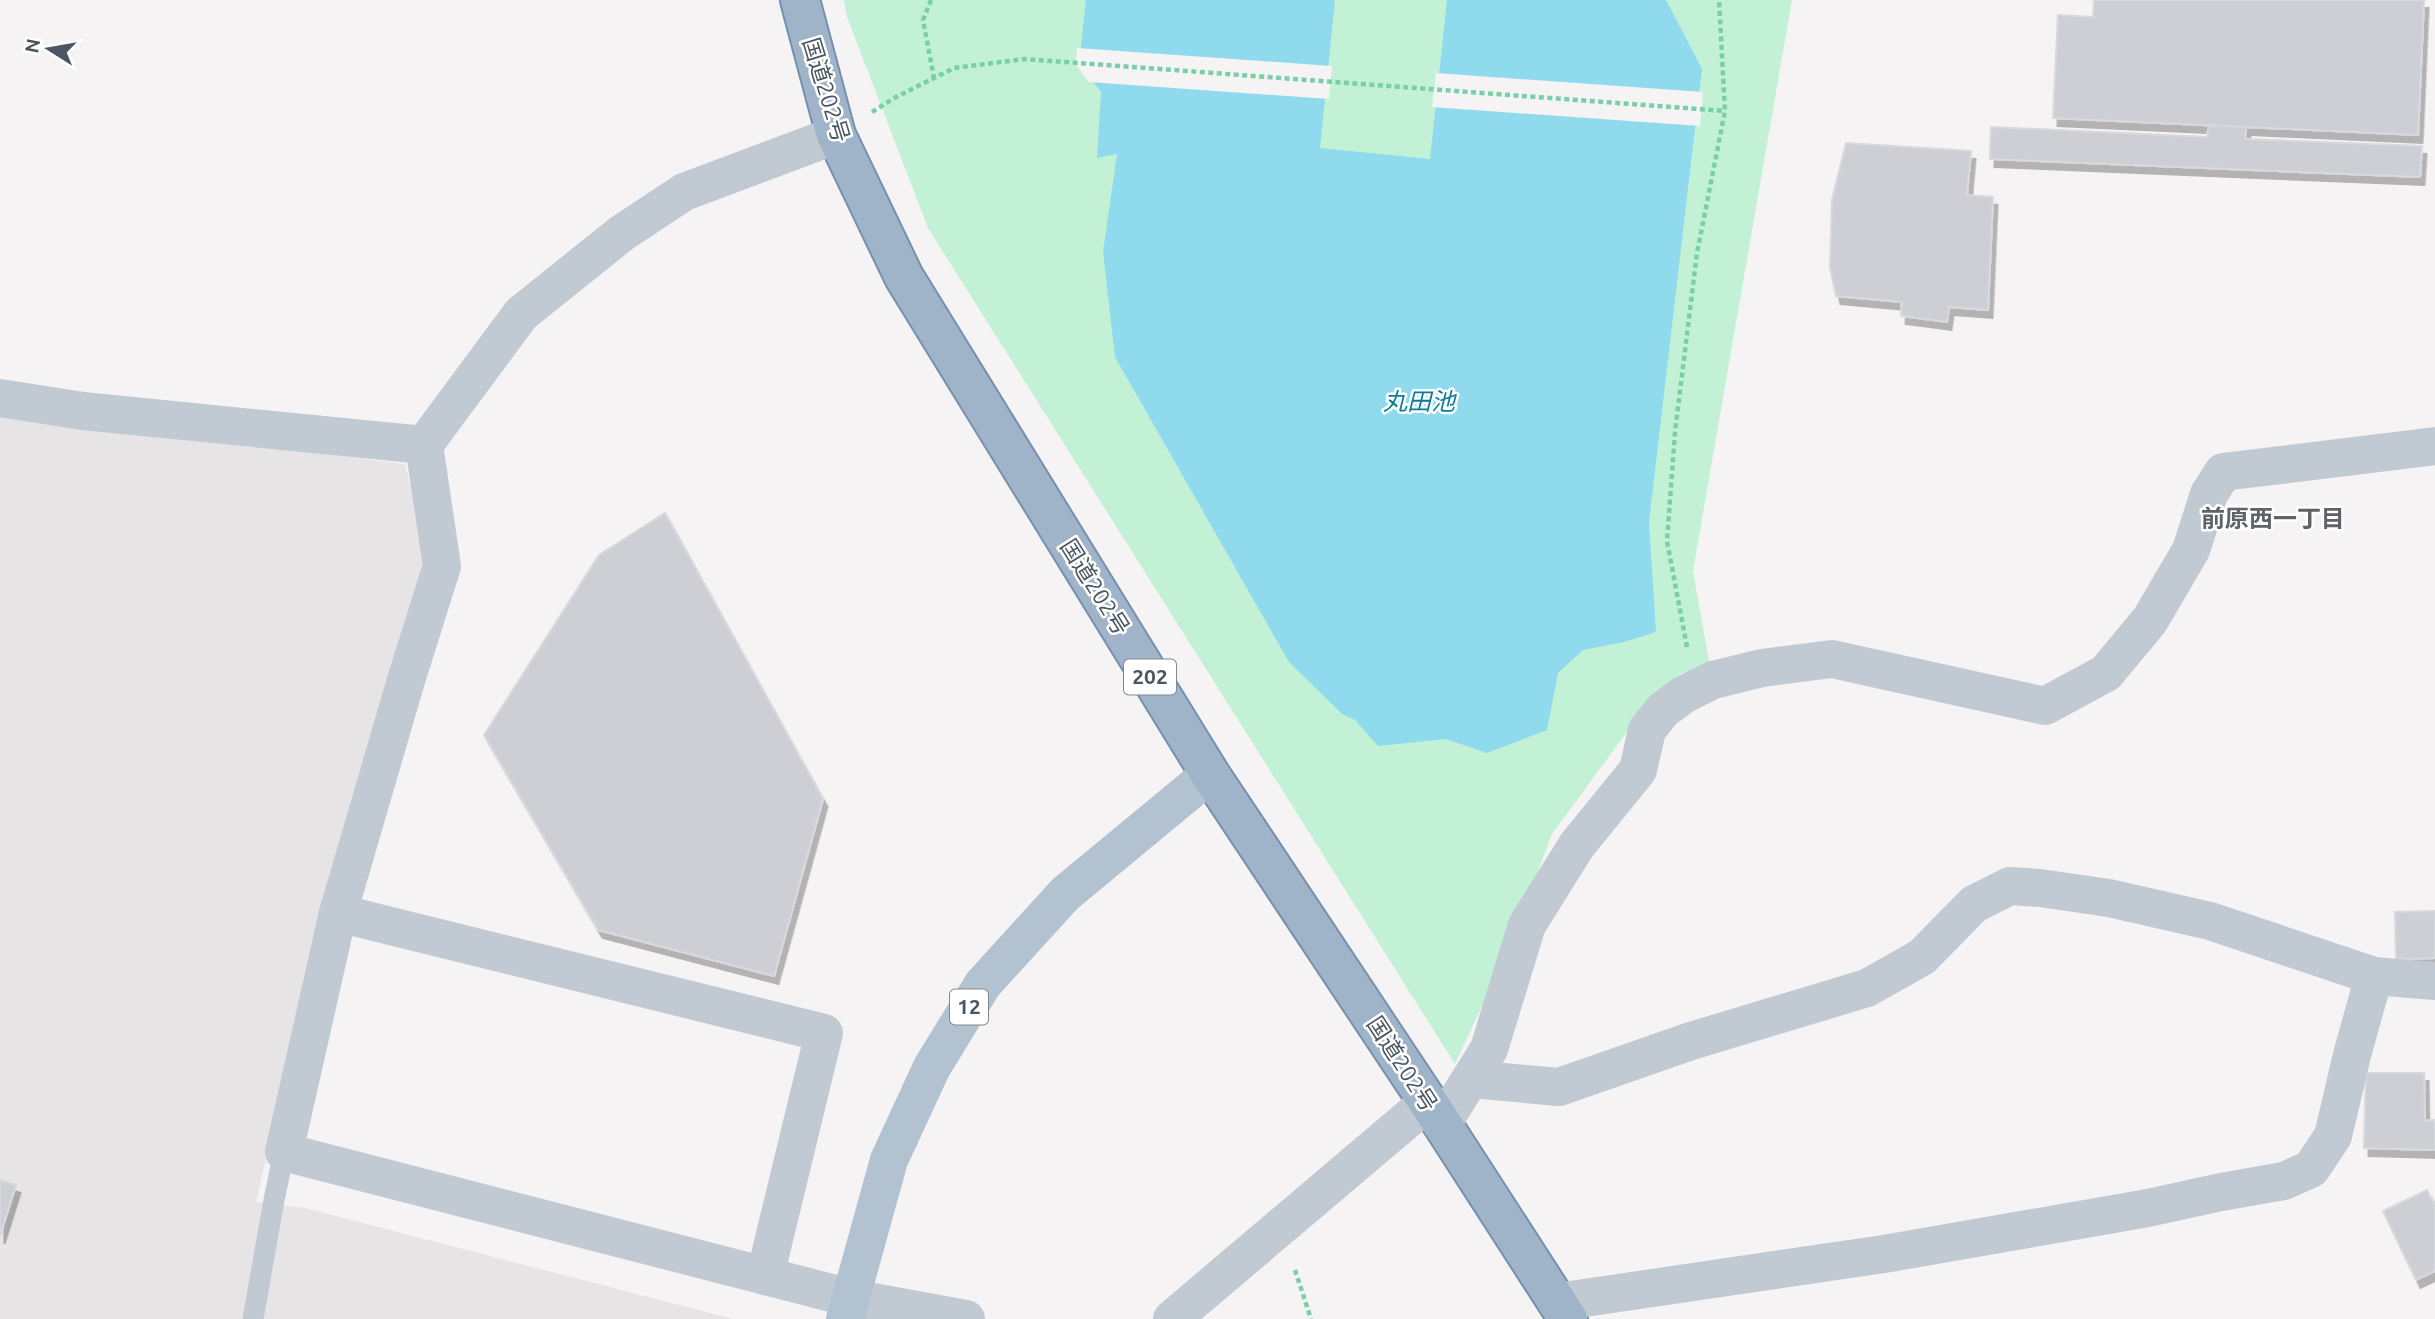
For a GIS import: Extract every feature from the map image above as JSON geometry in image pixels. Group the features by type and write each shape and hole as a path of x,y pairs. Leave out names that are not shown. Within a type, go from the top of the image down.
{"highway":[{"name":"国道202号","path":"800,0 836,135 904,277 1210,774 1435,1113 1562,1311"}],"main road":[{"name":"12","path":"848,1309 889,1160 932,1067 983,984 1065,894 1210,774"}],"street":[{"path":"836,135 684,192 622,233 521,314 424,445 442,566 338,913 284,1152 765,1276 848,1309 966,1319"},
{"path":"0,398 83,411 424,445"},
{"path":"1172,1319 1435,1113 1471,1079 1489,1049 1527,925 1577,845 1638,770 1647,730 1662,710 1683,695 1713,680 1762,668 1832,659 2045,706 2106,673 2150,620 2191,550 2209,494 2222,472 2435,446"},
{"path":"1471,1079 1559,1087 1691,1041 1867,988 1922,957 1974,904 2010,887 2040,888 2109,898 2210,921 2374,976 2435,981"},
{"path":"338,913 824,1033 765,1276"},
{"path":"1562,1311 2148,1208 2284,1181 2311,1168 2333,1136 2374,976"}],"lane":[{"path":"253,1319 284,1152"}],"path":[{"path":"931,0 923,19 934,78"},
{"path":"1695,688 1667,541 1675,432 1697,253 1725,111 1719,0"},
{"path":"836,135 896,97 954,68 1025,59 1725,111"}],"shaded area":[{"path":"0,414 405,464 429,559 327,895 256,1202 305,1208 733,1319 0,1319"}],"green space":[{"name":"丸田池","path":"844,0 1792,0 1693,571 1710,667 1682,673 1640,714 1552,834 1505,957 1455,1064 928,228 847,17"}],"water":[{"name":"丸田池","path":"1086,0 1335,0 1320,148 1430,159 1447,0 1666,0 1702,69 1649,522 1656,632 1583,650 1558,673 1547,730 1487,753 1446,739 1378,746 1355,720 1342,714 1289,662 1115,357 1103,252 1117,154 1097,158 1101,92 1079,63"}],"pier":[{"path":"1077,48 1332,66 1329,99 1089,82 1076,65"},
{"path":"1436,73 1703,92 1700,126 1432,107"}],"building":[{"path":"2094,0 2424,0 2418,135 2053,118 2058,15 2093,17"},
{"path":"2209,125 2246,127 2245,139 2422,146 2420,177 1990,159 1991,127 2207,137"},
{"path":"1846,143 1971,151 1967,195 1993,197 1988,310 1949,307 1947,322 1901,316 1902,302 1836,296 1830,268 1832,200"},
{"path":"665,513 823,799 774,976 598,930 484,735 599,555"},
{"path":"2435,911 2435,958 2396,959 2395,912"},
{"path":"2366,1073 2424,1073 2425,1121 2435,1120 2435,1150 2364,1148"},
{"path":"0,1180 16,1185 0,1236"},
{"path":"2427,1190 2435,1206 2435,1271 2416,1280 2383,1211"}],"district":[{"name":"前原西一丁目","path":"2273,519"}]}
